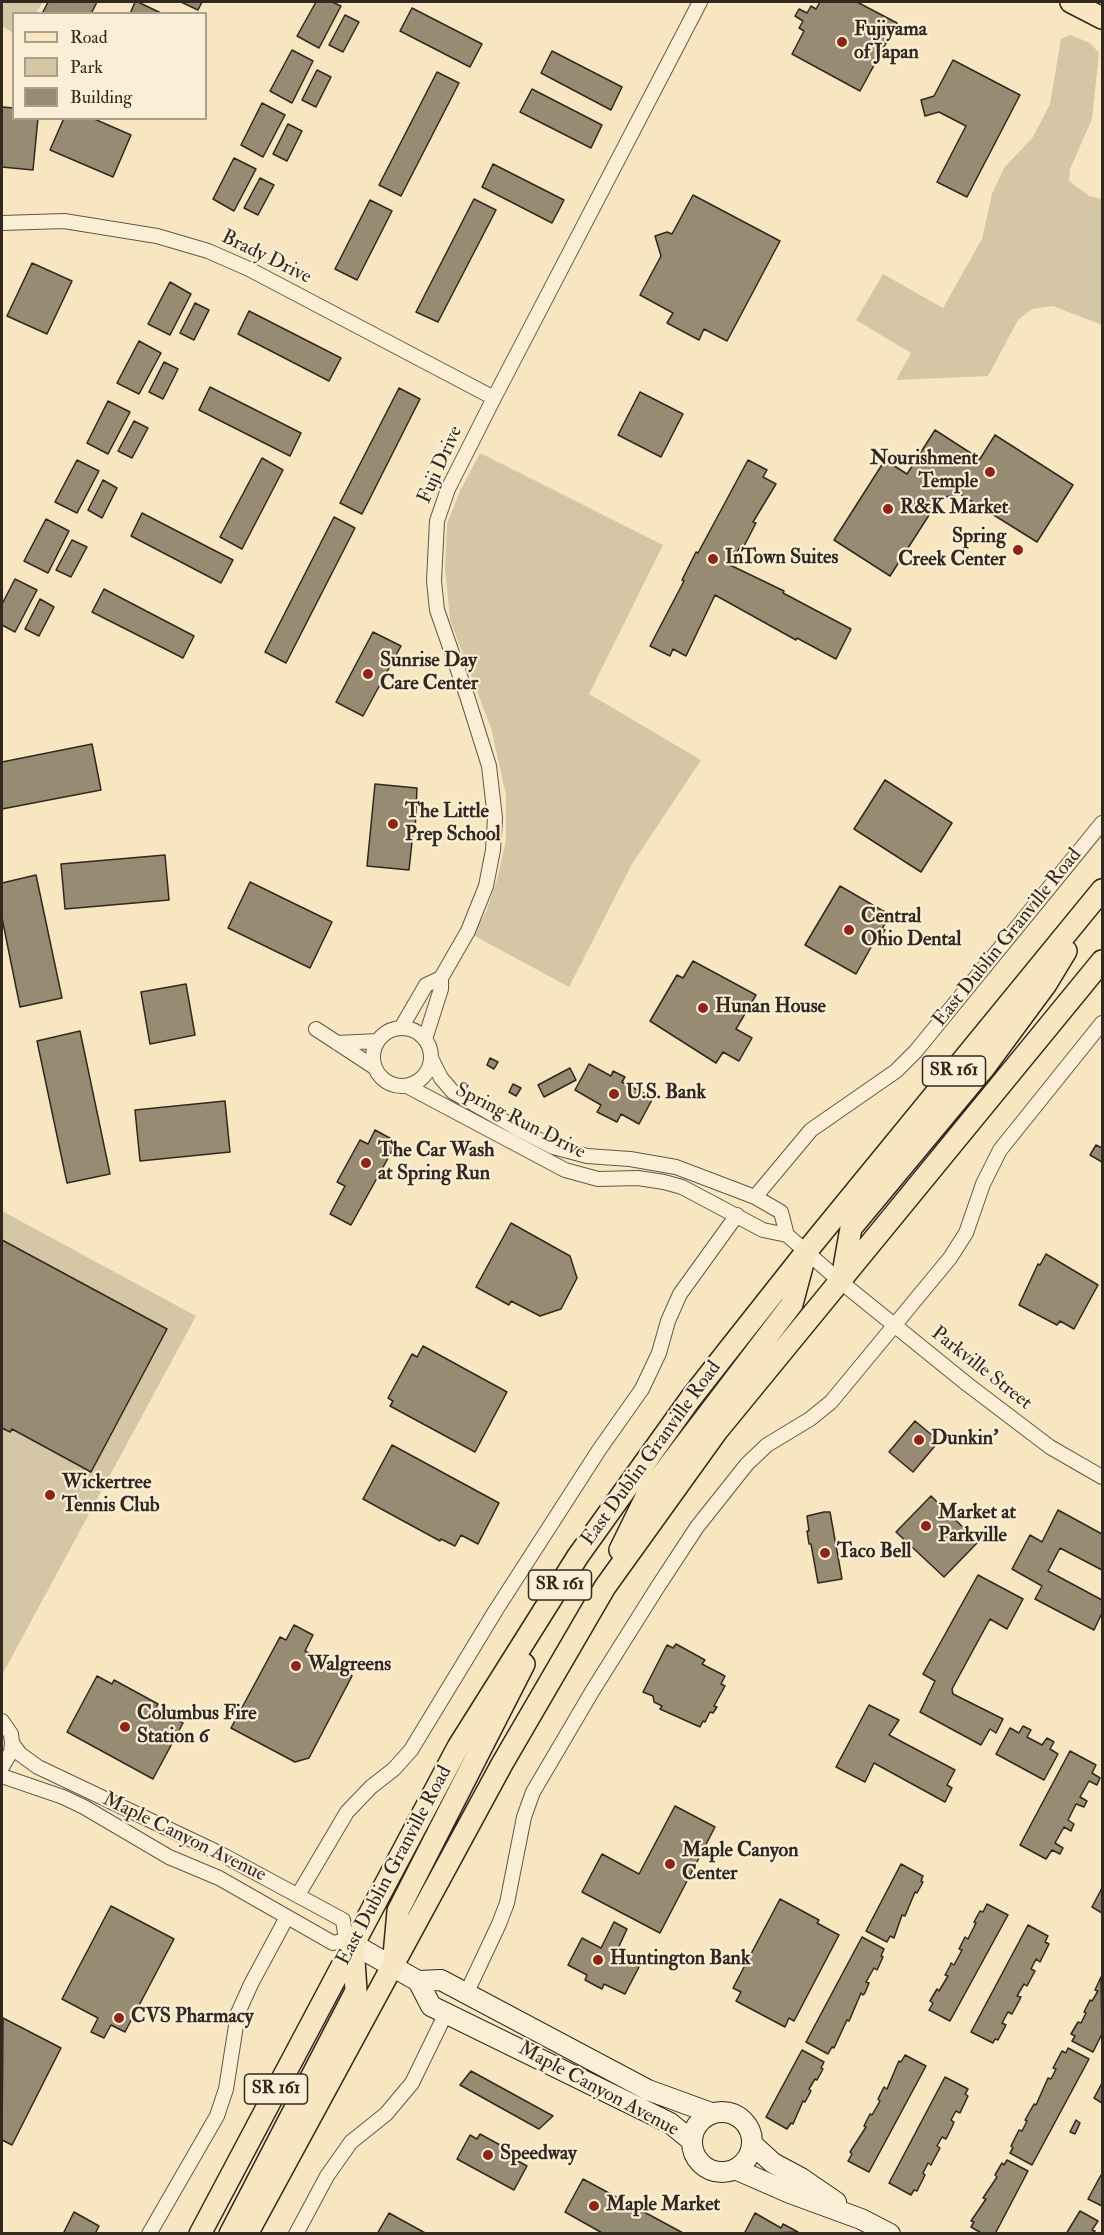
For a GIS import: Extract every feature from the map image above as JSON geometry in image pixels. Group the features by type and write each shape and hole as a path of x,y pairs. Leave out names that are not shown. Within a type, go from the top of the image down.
{"main road":[{"path":"1071,2 1102,18"},
{"path":"841,1282 851,1228 984,1068 1046,984 1102,890"},
{"name":"East Dublin Granville Road","path":"200,2234 350,1942 458,1747 578,1556 691,1398 806,1252 1102,890"},
{"name":"East Dublin Granville Road","path":"247,2234 502,1764 605,1587 717,1431 1102,961"},
{"path":"605,1587 630,1528 648,1493 792,1304 806,1252"},
{"path":"393,1966 398,1911 578,1556"},
{"path":"230,2234 356,1991 350,1942"}],"street":[{"name":"Fuji Drive","path":"425,1039 441,989 441,978 468,931 486,886 493,850 495,818 489,766 437,610 434,581 437,521 448,489 494,398 700,2"},
{"name":"Brady Drive","path":"2,223 64,221 157,236 208,251 249,269 494,398"},
{"name":"East Dublin Granville Road","path":"755,1197 811,1131 896,1071 916,1051 1102,823"},
{"name":"Fuji Drive","path":"401,1028 426,985 441,978"},
{"path":"466,1992 507,1903 524,1817 533,1792 593,1690 697,1527 747,1464 767,1445 810,1419 831,1402 959,1245 966,1233 987,1174 1000,1150 1102,1023"},
{"path":"316,1029 374,1067 385,1081 392,1085 406,1086 424,1077 431,1058 430,1048 425,1039 410,1029 392,1030 378,1041 374,1049 374,1067"},
{"path":"338,1043 378,1041"},
{"name":"Spring Run Drive","path":"431,1058 441,1078 453,1092 484,1112 553,1147 587,1156 661,1163 755,1197 781,1212 787,1235"},
{"name":"Spring Run Drive","path":"406,1086 565,1170 598,1179 638,1178 682,1187 763,1230 787,1235 841,1282"},
{"name":"East Dublin Granville Road","path":"298,1895 347,1812 371,1787 394,1769 411,1750 496,1610 642,1389 659,1353 668,1321 680,1294 737,1215"},
{"name":"Parkville Street","path":"841,1282 1050,1447 1102,1477"},
{"name":"Maple Canyon Avenue","path":"2,1721 20,1754 38,1767 183,1835 343,1920 350,1942"},
{"path":"2,1767 11,1752 12,1743"},
{"name":"Maple Canyon Avenue","path":"2,1776 63,1797 84,1807 169,1857 219,1878 333,1943 350,1942 418,1981 430,2006 670,2123 692,2141"},
{"path":"149,2234 217,2116 226,2089 238,2013 287,1917"},
{"name":"Maple Canyon Avenue","path":"418,1981 441,1980 648,2090 711,2113"},
{"path":"296,2234 327,2176 351,2142 386,2114 412,2083 446,2013"},
{"path":"726,2112 742,2119 748,2126 752,2144 746,2160 735,2169 723,2172 708,2169 696,2158 692,2141 697,2125 711,2113 726,2112"},
{"path":"752,2144 773,2163 801,2178 861,2219 890,2234"},
{"path":"735,2169 790,2193 861,2219"}],"green space":[{"path":"2,2 43,2 37,12 12,12 12,32 2,26"},
{"path":"1070,35 1090,43 1099,53 1092,119 1070,169 1069,181 1089,196 1102,199 1102,325 1053,306 1032,309 1018,320 988,376 896,380 911,353 856,320 883,274 943,308 982,239 992,194 1004,168 1033,137 1050,104 1061,39"},
{"path":"480,453 663,545 589,694 701,760 632,864 569,987 473,935 486,912 497,880 506,840 506,795 491,728 450,620 445,568 447,524 460,491"},
{"name":"Wickertree Tennis Club","path":"2,1211 196,1316 2,1675"}],"building":[{"path":"48,2 97,2 92,12 43,12"},
{"path":"135,2 138,2 159,12 131,12"},
{"path":"181,2 202,2 198,10"},
{"path":"316,2 332,2 341,6 319,48 297,36"},
{"name":"Fujiyama of Japan","path":"820,2 857,2 897,23 860,91 792,54 804,31 799,28 803,21 795,16 799,9 807,13 811,6 816,9"},
{"path":"412,8 482,44 470,67 400,31"},
{"path":"345,15 359,22 343,52 329,45"},
{"path":"292,50 313,61 292,103 270,91"},
{"path":"552,51 622,87 611,110 541,73"},
{"path":"953,60 1020,95 967,197 937,182 966,126 939,112 925,116 921,100 934,96"},
{"path":"317,70 331,77 316,107 302,100"},
{"path":"437,72 459,83 401,196 379,185"},
{"path":"532,89 602,125 591,148 520,112"},
{"path":"262,103 285,115 263,157 241,145"},
{"path":"2,107 12,108 12,120 38,120 33,170 2,167"},
{"path":"63,120 97,120 131,135 113,177 50,150"},
{"path":"288,124 302,131 287,161 273,154"},
{"path":"234,158 256,169 234,211 213,199"},
{"path":"493,164 564,200 552,223 482,187"},
{"path":"260,178 274,185 258,215 244,208"},
{"path":"693,195 780,241 727,341 704,329 699,340 667,323 673,313 640,295 661,256 655,236 667,232 672,234"},
{"path":"474,199 496,210 438,322 416,312"},
{"path":"370,200 392,211 357,280 335,269"},
{"path":"32,263 72,281 47,334 7,316"},
{"path":"170,282 191,294 170,335 148,324"},
{"path":"195,303 209,310 194,340 180,333"},
{"path":"249,311 341,358 329,381 238,334"},
{"path":"139,341 161,353 139,394 117,383"},
{"path":"164,362 178,369 163,399 149,392"},
{"path":"210,387 301,433 290,456 199,410"},
{"path":"399,388 420,399 362,514 340,503"},
{"path":"640,392 683,414 661,457 618,435"},
{"path":"108,401 130,412 108,454 87,443"},
{"path":"134,421 148,428 132,458 118,451"},
{"path":"935,430 980,459 995,435 1073,485 1037,542 960,494 940,498 890,576 834,540 885,460 907,474"},
{"path":"262,458 283,470 242,549 220,537"},
{"path":"77,460 99,471 77,513 55,502"},
{"name":"InTown Suites","path":"748,460 767,470 763,477 776,484 753,522 756,523 744,546 741,545 730,565 784,591 783,593 851,629 836,659 797,638 796,640 715,595 686,656 673,649 670,656 650,646 684,581 682,580 696,552 698,553"},
{"path":"103,480 117,488 102,518 88,510"},
{"path":"142,513 233,560 221,583 131,536"},
{"path":"334,517 355,528 286,663 265,652"},
{"path":"46,519 69,531 48,573 24,561"},
{"path":"72,540 87,547 71,577 56,570"},
{"path":"15,579 37,590 15,632 2,625 2,604"},
{"path":"104,589 194,636 183,658 92,612"},
{"path":"40,599 54,607 39,636 25,629"},
{"name":"Sunrise Day Care Center","path":"373,632 401,646 363,716 336,702"},
{"path":"92,744 101,790 2,809 2,762"},
{"path":"885,780 952,823 921,872 854,829"},
{"name":"The Little Prep School","path":"375,784 417,788 415,832 413,832 409,870 367,866"},
{"path":"165,855 169,900 65,909 61,864"},
{"path":"36,875 62,998 20,1007 2,918 2,883"},
{"path":"250,882 332,922 310,968 228,928"},
{"name":"Central Ohio Dental","path":"840,886 890,915 877,944 874,942 856,974 805,945"},
{"name":"Hunan House","path":"693,961 756,995 736,1029 752,1038 739,1061 723,1052 716,1063 650,1021 677,975 683,978"},
{"path":"186,984 195,1035 150,1044 141,992"},
{"path":"80,1031 110,1174 67,1183 37,1041"},
{"path":"490,1058 498,1062 494,1069 487,1065"},
{"name":"U.S. Bank","path":"589,1064 611,1076 613,1071 625,1077 622,1082 653,1098 639,1124 621,1114 617,1122 597,1112 601,1105 575,1090"},
{"path":"570,1068 576,1080 544,1097 538,1085"},
{"path":"513,1084 521,1088 516,1096 509,1092"},
{"path":"225,1101 230,1152 140,1161 135,1110"},
{"name":"The Car Wash at Spring Run","path":"375,1130 397,1142 351,1225 330,1214 345,1186 337,1182 360,1140 368,1144"},
{"path":"1096,1145 1102,1148 1102,1162 1090,1155"},
{"path":"511,1223 570,1256 577,1278 561,1309 540,1316 511,1301 509,1305 476,1287"},
{"path":"2,1240 167,1329 91,1472 12,1429 10,1432 2,1428"},
{"path":"1046,1254 1098,1285 1074,1329 1060,1321 1057,1325 1019,1305 1038,1264 1040,1265"},
{"path":"423,1346 507,1392 475,1452 390,1406 393,1401 388,1398 412,1354 417,1357"},
{"path":"915,1421 939,1441 913,1472 889,1452"},
{"path":"392,1445 499,1503 478,1544 461,1535 455,1546 441,1539 440,1541 363,1499"},
{"path":"931,1496 978,1542 944,1577 896,1532"},
{"path":"1058,1510 1102,1534 1102,1570 1060,1548 1048,1571 1102,1600 1102,1613 1094,1630 1035,1599 1042,1586 1012,1569 1030,1535 1042,1542"},
{"name":"Taco Bell","path":"830,1512 842,1579 818,1583 811,1544 809,1544 807,1516"},
{"path":"978,1575 1023,1599 1007,1629 990,1619 952,1689 953,1694 1003,1719 996,1733 990,1729 981,1745 920,1712 935,1681 923,1674"},
{"name":"Walgreens","path":"294,1625 313,1635 305,1651 352,1676 309,1758 295,1762 231,1728 280,1637 286,1640"},
{"path":"676,1644 705,1660 702,1664 725,1676 721,1684 725,1686 714,1706 717,1707 713,1713 710,1712 700,1727 660,1709 662,1706 654,1702 653,1696 643,1692 667,1645 673,1648"},
{"name":"Columbus Fire Station 6","path":"97,1676 112,1684 114,1680 158,1704 156,1708 183,1723 153,1779 67,1732"},
{"path":"869,1705 899,1720 889,1735 955,1770 947,1785 952,1788 945,1802 874,1763 865,1782 836,1767"},
{"path":"1023,1726 1031,1730 1027,1737 1042,1745 1047,1738 1054,1742 1050,1749 1058,1754 1044,1780 996,1754 1010,1728 1019,1733"},
{"path":"1070,1751 1096,1765 1092,1773 1100,1778 1097,1785 1089,1781 1080,1797 1087,1801 1084,1807 1076,1804 1068,1820 1074,1824 1071,1831 1064,1827 1055,1843 1063,1848 1060,1854 1052,1850 1046,1859 1020,1845"},
{"name":"Maple Canyon Center","path":"675,1806 715,1827 660,1933 582,1892 602,1854 639,1874"},
{"path":"901,1864 923,1876 921,1881 923,1882 917,1893 915,1892 905,1916 902,1915 894,1938 890,1936 887,1942 866,1931"},
{"path":"1102,1888 1102,1913 1092,1907"},
{"path":"780,1899 819,1920 817,1923 839,1935 794,2021 789,2018 785,2027 736,2001 741,1992 733,1988"},
{"path":"987,1904 1008,1915 950,2021 929,2010 933,2003 930,2001 948,1976 945,1975 951,1963 954,1965 962,1950 959,1949 965,1937 968,1939 976,1923 974,1922"},
{"name":"CVS Pharmacy","path":"111,1906 174,1939 125,2032 111,2025 104,2038 91,2032 98,2018 62,1999"},
{"name":"Huntington Bank","path":"614,1922 627,1929 615,1955 639,1967 625,1994 604,1984 602,1989 585,1980 587,1975 568,1965 582,1938 601,1948"},
{"path":"1028,1925 1048,1936 1045,1942 1049,1944 1040,1962 1036,1959 1031,1969 1035,1971 1027,1986 1024,1984 1017,1996 1021,1997 1012,2014 1008,2012 1002,2023 1006,2025 998,2040 995,2039 993,2043 971,2032"},
{"path":"862,1937 884,1949 881,1956 883,1957 877,1970 874,1968 866,1982 869,1983 865,1993 863,1995 861,1993 849,2021 847,2020 834,2048 832,2047 828,2054 806,2042"},
{"path":"1101,1977 1102,2034 1093,2052 1072,2041 1075,2036 1071,2034 1078,2022 1081,2023 1090,2000 1092,2001 1098,1991 1095,1990"},
{"path":"3,2018 61,2048 12,2145 2,2140"},
{"path":"1068,2048 1089,2059 1032,2165 1010,2153 1013,2148 1011,2146 1019,2130 1022,2131 1027,2121 1025,2120 1034,2104 1036,2105 1048,2078 1051,2079 1056,2069 1053,2068 1062,2051 1066,2053"},
{"path":"802,2050 824,2062 821,2068 823,2069 809,2089 811,2091 805,2102 803,2101 793,2124 791,2123 787,2129 766,2117"},
{"path":"905,2055 926,2066 869,2172 848,2161 852,2154 850,2152 866,2127 864,2126 870,2114 872,2115 880,2101 878,2099 884,2087 887,2089 899,2061 901,2062"},
{"path":"471,2071 553,2116 539,2129 460,2085"},
{"path":"945,2077 968,2089 965,2094 968,2096 960,2113 956,2111 951,2120 954,2122 946,2139 942,2137 937,2146 940,2148 931,2165 928,2163 917,2191 914,2190 911,2195 889,2183"},
{"path":"1102,2083 1102,2103 1094,2098"},
{"path":"1076,2120 1080,2123 1075,2134 1070,2132"},
{"path":"480,2134 511,2151 509,2156 527,2166 514,2190 457,2159 470,2135 477,2139"},
{"path":"1007,2160 1028,2171 995,2234 983,2234 971,2227 974,2222 971,2221 986,2199 983,2198 997,2177 995,2175 1002,2163 1004,2165"},
{"path":"1102,2176 1102,2206 1088,2199"},
{"path":"583,2179 683,2234 604,2234 565,2212"},
{"path":"1080,2211 1098,2221 1092,2230 1095,2231 1093,2234 1066,2234"},
{"path":"74,2212 99,2226 95,2234 63,2234"},
{"path":"389,2213 427,2234 377,2234"},
{"path":"755,2213 781,2228 783,2224 798,2232 744,2234"}],"place":[{"name":"Fujiyama of Japan","path":"842,42"},
{"name":"Nourishment Temple","path":"990,472"},
{"name":"R&K Market","path":"888,509"},
{"name":"Spring Creek Center","path":"1018,550"},
{"name":"InTown Suites","path":"713,559"},
{"name":"Sunrise Day Care Center","path":"368,674"},
{"name":"The Little Prep School","path":"393,824"},
{"name":"Central Ohio Dental","path":"849,930"},
{"name":"Hunan House","path":"703,1008"},
{"name":"U.S. Bank","path":"614,1094"},
{"name":"The Car Wash at Spring Run","path":"366,1163"},
{"name":"Dunkin'","path":"919,1440"},
{"name":"Wickertree Tennis Club","path":"50,1495"},
{"name":"Market at Parkville","path":"926,1526"},
{"name":"Taco Bell","path":"825,1553"},
{"name":"Walgreens","path":"296,1666"},
{"name":"Columbus Fire Station 6","path":"125,1727"},
{"name":"Maple Canyon Center","path":"670,1864"},
{"name":"Huntington Bank","path":"598,1960"},
{"name":"CVS Pharmacy","path":"119,2018"},
{"name":"Speedway","path":"488,2155"},
{"name":"Maple Market","path":"594,2206"}]}
